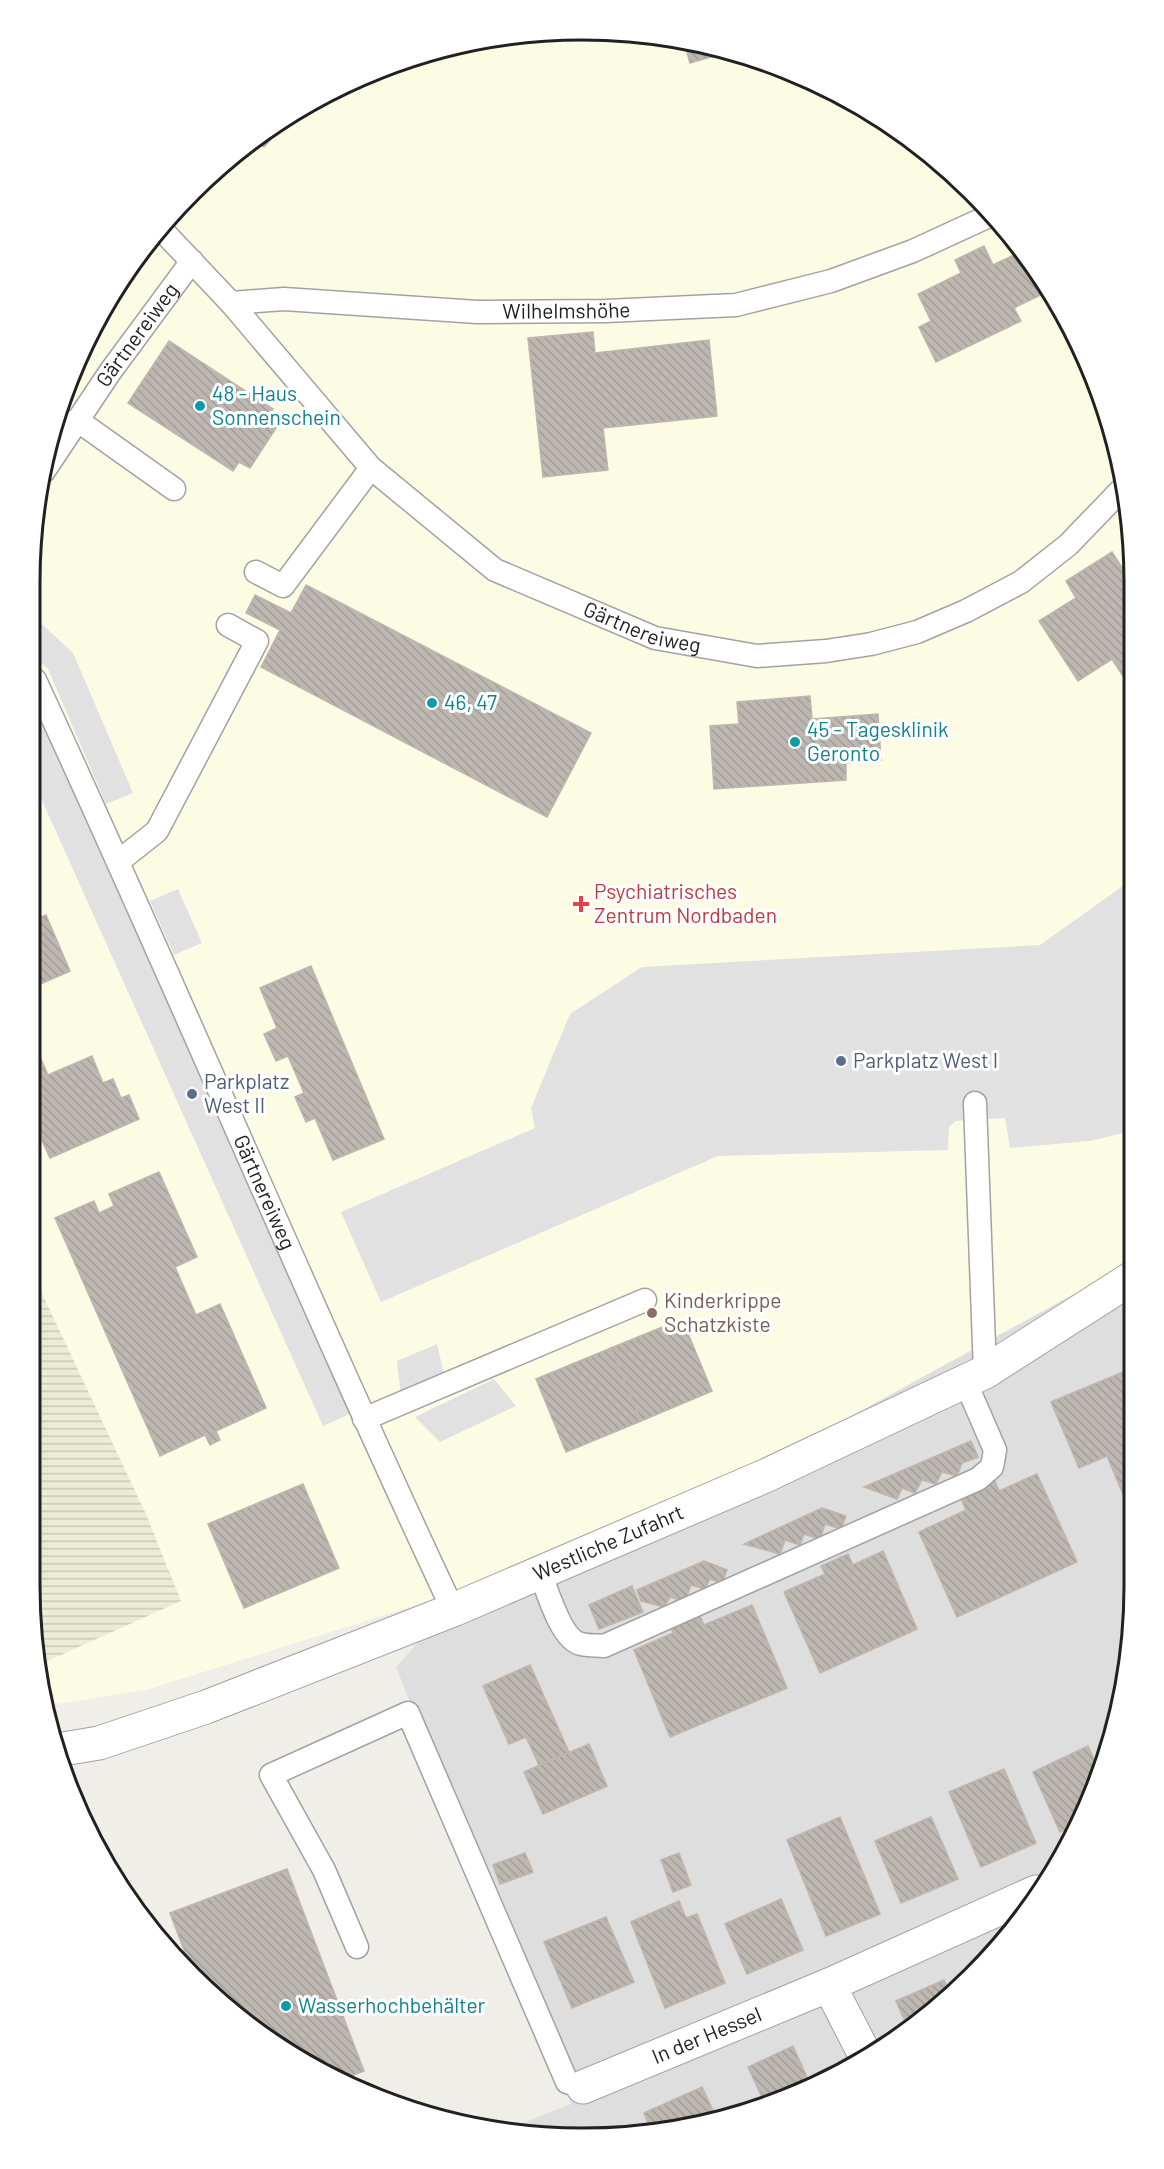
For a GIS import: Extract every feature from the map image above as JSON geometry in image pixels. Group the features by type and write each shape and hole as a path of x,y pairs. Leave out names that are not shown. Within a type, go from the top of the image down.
{"street":[{"name":"Westliche Zufahrt","path":"65,1749 99,1743 206,1707 453,1610 774,1472 975,1376 1124,1283"},
{"name":"In der Hessel","path":"583,2087 829,1985 1026,1896"},
{"path":"829,1985 862,2050"}],"lane":[{"name":"Wilhelmshöhe","path":"231,303 284,299 477,312 606,311 736,305 831,281 913,251 983,219"},
{"path":"167,235 231,303"},
{"name":"Gärtnereiweg","path":"57,451 192,261"},
{"name":"Gärtnereiweg","path":"231,303 371,468 495,570 656,638 757,656 826,651 871,644 917,632 966,611 1031,574 1068,545 1116,495"},
{"path":"77,420 174,489"},
{"path":"256,572 283,586 371,468"},
{"path":"119,861 157,831 257,640 228,625"},
{"name":"Gärtnereiweg","path":"40,691 119,861 364,1419 453,1610"},
{"path":"540,1572 557,1616 571,1640 580,1644 604,1646 978,1479 992,1467 995,1450 975,1376 975,1103"},
{"path":"364,1419 645,1300"},
{"path":"357,1947 324,1870 271,1775 408,1713 567,2082 583,2087"}],"shaded area":[{"name":"Psychiatrisches Zentrum Nordbaden","path":"582,40 653,45 688,51 756,69 821,96 853,113 912,152 965,199 1012,252 1051,311 1068,343 1095,408 1113,476 1119,511 1124,582 1124,1266 753,1470 464,1590 146,1690 54,1704 45,1658 42,1622 40,1587 40,582 45,511 51,476 69,408 96,343 113,311 152,252 175,225 199,199 252,152 311,113 343,96 408,69 442,59 511,45 547,42"},
{"path":"40,622 73,653 133,793 106,804 48,669 40,661"},
{"name":"Parkplatz West II","path":"40,713 354,1412 323,1426 40,796"},
{"name":"Parkplatz West I","path":"1124,885 1124,1133 1090,1141 1010,1148 1005,1118 956,1121 949,1127 948,1150 718,1156 381,1302 341,1212 535,1128 531,1108 570,1014 642,967 1040,945"},
{"path":"178,889 202,943 174,955 150,901"},
{"path":"1124,1266 1124,1587 1119,1658 1113,1693 1095,1761 1068,1826 1051,1858 1012,1917 965,1970 912,2017 853,2056 789,2087 722,2110 653,2124 582,2128 519,2125 571,2104 396,1667 464,1590 753,1470"},
{"path":"40,1289 145,1512 181,1601 46,1662 40,1587"},
{"path":"437,1344 445,1378 401,1396 397,1361"},
{"path":"494,1379 516,1406 440,1442 415,1417"}],"building":[{"path":"686,51 712,57 690,63"},
{"path":"984,246 993,265 1014,255 1041,295 1014,308 1021,321 936,362 919,327 931,321 918,294 961,273 955,260"},
{"path":"593,332 595,353 709,340 717,416 603,428 608,470 543,477 528,338"},
{"name":"48 - Haus Sonnenschein","path":"169,341 273,409 267,418 278,425 250,468 239,462 233,471 128,403"},
{"path":"1112,552 1123,570 1124,678 1112,659 1078,681 1039,621 1076,598 1066,581"},
{"name":"46, 47","path":"306,585 591,733 547,817 261,667 280,630 246,613 255,595 291,613"},
{"name":"45 - Tagesklinik Geronto","path":"810,696 812,719 878,714 881,760 846,763 846,780 714,789 710,726 739,724 737,702"},
{"path":"46,915 70,971 40,984 40,917"},
{"path":"311,966 384,1139 333,1160 315,1118 306,1122 295,1097 304,1093 288,1056 276,1061 264,1034 277,1028 260,988"},
{"path":"92,1056 103,1083 113,1079 121,1098 129,1095 139,1119 50,1158 40,1136 40,1057 48,1075"},
{"path":"159,1172 197,1257 175,1267 196,1315 220,1304 266,1408 216,1431 220,1440 210,1445 205,1435 160,1456 55,1218 94,1201 99,1213 114,1206 109,1194"},
{"path":"682,1319 712,1391 641,1421 611,1348"},
{"path":"611,1348 641,1421 566,1452 536,1379"},
{"path":"1124,1372 1124,1497 1107,1456 1079,1468 1051,1402"},
{"path":"971,1441 978,1457 962,1463 957,1476 942,1472 936,1484 922,1480 915,1493 902,1488 897,1499 864,1487"},
{"path":"1037,1474 1077,1562 957,1617 919,1532 966,1510 960,1496 995,1481 999,1491"},
{"path":"303,1484 339,1568 244,1608 208,1524"},
{"path":"822,1508 846,1516 841,1529 825,1524 820,1539 804,1534 800,1545 785,1540 780,1554 744,1544"},
{"path":"883,1551 917,1629 820,1673 784,1592 825,1574 821,1566 848,1554 853,1565"},
{"path":"704,1561 727,1570 722,1583 710,1579 705,1589 691,1585 685,1601 670,1597 664,1607 641,1601 637,1590"},
{"path":"632,1586 643,1612 599,1629 589,1605"},
{"path":"752,1605 787,1688 670,1737 634,1650 673,1633 670,1626 699,1614 704,1625"},
{"path":"530,1665 569,1752 539,1765 526,1737 509,1744 483,1686"},
{"path":"589,1744 607,1786 543,1814 524,1772"},
{"path":"1088,1746 1095,1761 1066,1829 1060,1832 1033,1772"},
{"path":"1004,1769 1036,1843 981,1867 949,1792"},
{"path":"840,1817 880,1914 826,1936 787,1840"},
{"path":"931,1817 958,1879 901,1903 875,1841"},
{"path":"525,1853 533,1872 500,1884 493,1865"},
{"path":"679,1853 691,1885 673,1892 661,1860"},
{"name":"Wasserhochbehälter","path":"287,1869 364,2071 350,2076 343,2073 311,2056 252,2017 186,1956 170,1913"},
{"path":"781,1899 803,1950 747,1974 725,1924"},
{"path":"679,1901 686,1918 697,1914 725,1983 665,2008 631,1922"},
{"path":"606,1917 634,1982 572,2008 544,1942"},
{"path":"944,1980 947,1987 905,2022 896,2001"},
{"path":"793,2046 808,2079 762,2098 748,2067"},
{"path":"702,2087 714,2112 649,2124 644,2113"}],"place":[{"name":"48 - Haus Sonnenschein","path":"200,406"},
{"name":"46, 47","path":"432,703"},
{"name":"45 - Tagesklinik Geronto","path":"795,742"},
{"name":"Psychiatrisches Zentrum Nordbaden","path":"581,904"},
{"name":"Parkplatz West I","path":"841,1061"},
{"name":"Parkplatz West II","path":"192,1094"},
{"name":"Kinderkrippe Schatzkiste","path":"652,1313"},
{"name":"Wasserhochbehälter","path":"286,2006"}]}
